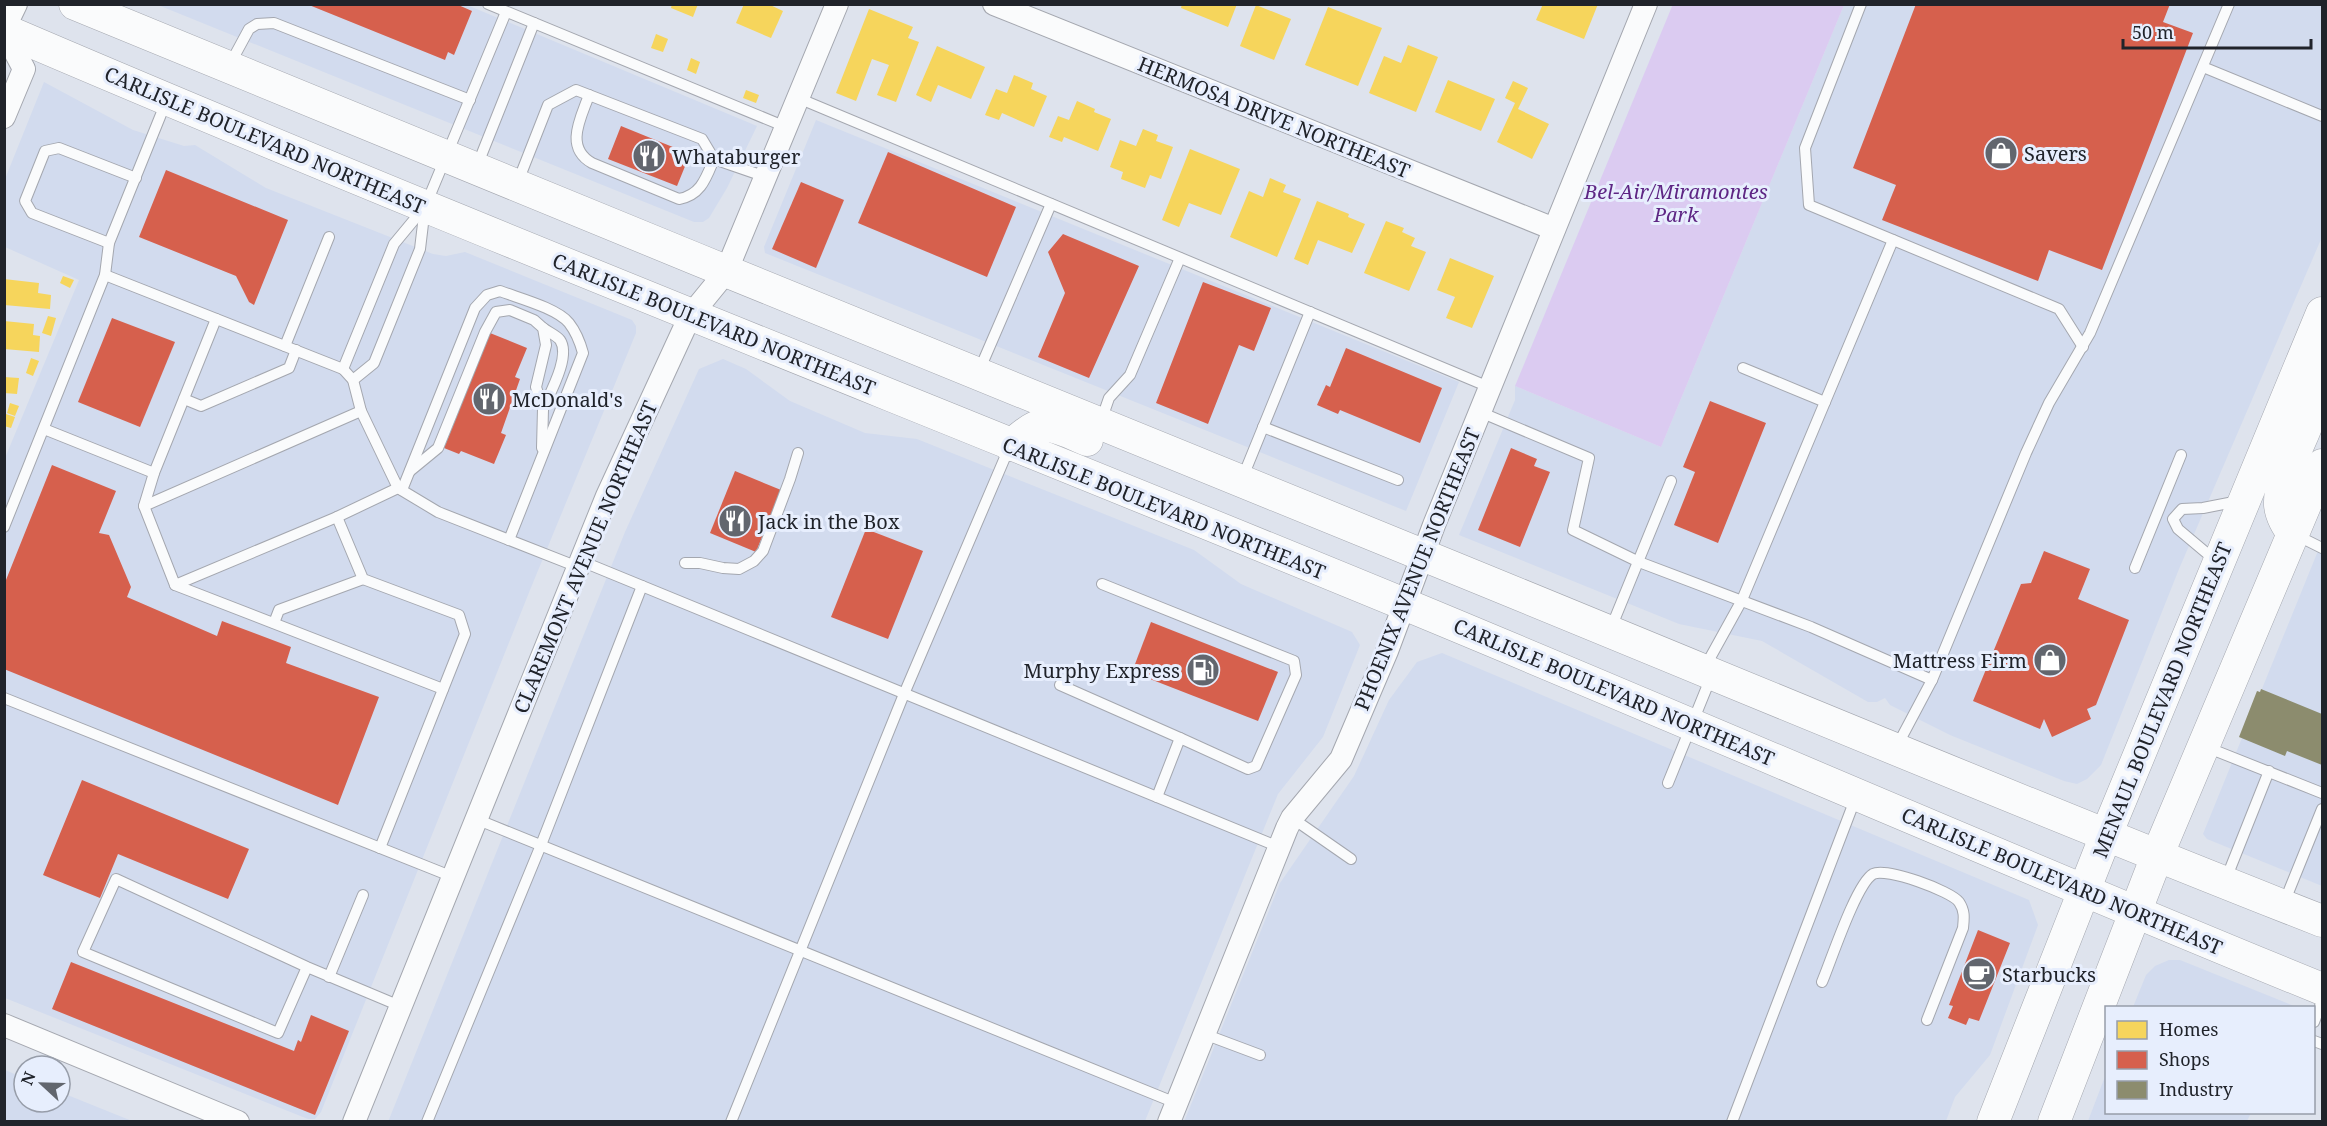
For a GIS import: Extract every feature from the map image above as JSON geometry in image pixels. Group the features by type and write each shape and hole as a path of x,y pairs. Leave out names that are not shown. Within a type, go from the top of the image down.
{"main road":[{"path":"75,4 2157,856 2322,921"},
{"name":"CARLISLE BOULEVARD NORTHEAST","path":"4,30 167,100 690,316 1403,604 2135,913 2322,988"},
{"name":"MENAUL BOULEVARD NORTHEAST","path":"1994,1122 2106,835 2322,313"},
{"path":"2293,534 2284,521 2280,504 2285,478 2315,400 2317,371 2310,344"},
{"path":"1010,445 1036,427 1046,426 1056,428 1188,482 1217,485 1241,482"},
{"path":"2054,1122 2157,856 2322,465"}],"street":[{"path":"4,117 24,69 4,30 15,4"},
{"name":"CLAREMONT AVENUE NORTHEAST","path":"354,1122 607,496 690,316 726,272 837,4"},
{"name":"HERMOSA DRIVE NORTHEAST","path":"994,4 1554,229"},
{"name":"PHOENIX AVENUE NORTHEAST","path":"1172,1112 1292,818 1341,759 1387,651 1422,555 1646,4"},
{"path":"4,1025 238,1122"}],"lane":[{"path":"488,4 786,127"},
{"path":"1861,4 1805,148 1809,205 2059,309 2083,347"},
{"path":"1896,749 1932,680 2049,403 2083,347 2229,4"},
{"path":"353,380 374,363 420,249 425,207 506,12"},
{"path":"229,68 249,29 257,24 274,23 470,100"},
{"path":"476,169 534,23"},
{"path":"2203,67 2322,116"},
{"path":"516,186 548,105 576,90 702,139 714,159 766,177"},
{"path":"590,95 577,128 576,141 578,151 592,163 679,199 690,197 698,192 714,159"},
{"path":"798,99 1490,387"},
{"path":"4,527 105,275 109,243 167,100"},
{"path":"109,243 32,213 25,201 45,151 58,148 136,178"},
{"path":"978,374 1051,204"},
{"path":"343,369 394,244 425,207"},
{"path":"285,346 329,237"},
{"path":"1668,783 1707,672 1742,600 1893,240"},
{"path":"1100,424 1108,398 1130,375 1180,258"},
{"path":"105,275 343,369 353,380 361,411 400,489 438,512 509,540 642,586 1279,847"},
{"path":"175,585 400,489 409,472 475,308 488,295 500,291 557,314 568,321 578,337 583,353 509,540"},
{"path":"409,472 438,448 485,332 496,312 510,310 534,320 559,339 564,351 559,373 543,410"},
{"path":"1241,482 1310,312"},
{"path":"216,319 154,473 144,506 175,585 443,689"},
{"path":"542,458 543,410 536,387 546,345 543,328"},
{"path":"184,399 201,406 289,368 296,350"},
{"path":"1743,368 1825,402"},
{"path":"144,506 361,411"},
{"path":"1480,412 1589,458 1573,530 1639,562 1812,627 1932,680"},
{"path":"1263,427 1398,480"},
{"path":"44,429 154,473"},
{"path":"731,1122 904,694 1010,445"},
{"path":"685,563 739,569 754,561 763,551 798,453"},
{"path":"2135,568 2181,455"},
{"path":"1610,632 1671,481"},
{"path":"2218,563 2178,529 2173,519 2182,509 2203,508 2245,500"},
{"path":"2159,508 2176,515"},
{"path":"337,517 363,579"},
{"path":"2293,534 2322,548"},
{"path":"274,623 279,610 363,579 459,615 465,634 380,848"},
{"path":"1060,685 1248,769 1256,766 1296,675 1294,661 1102,584"},
{"path":"427,1122 541,845 642,586"},
{"path":"4,698 453,877"},
{"path":"1157,797 1180,738"},
{"path":"2203,746 2322,793"},
{"path":"2224,882 2269,771"},
{"path":"1732,1122 1857,795"},
{"path":"2283,905 2322,809"},
{"path":"1292,818 1351,859"},
{"path":"476,819 802,951 1172,1112"},
{"path":"1822,982 1861,886 1874,874 1886,872 1913,879 1958,900 1964,914 1963,928 1927,1020"},
{"path":"307,968 278,1033 83,952 116,879 307,968 400,1006"},
{"path":"329,977 363,895"},
{"path":"2315,1017 2322,1001"},
{"path":"1203,1034 1260,1055"}],"shaded area":[{"path":"158,5 467,5 757,126 727,188 709,218 703,222 694,222"},
{"path":"1844,5 2322,5 2322,237 2179,569 2101,765 2087,779 2077,784 2064,781 1950,735 1890,705 1885,698 1877,702 1868,702 1762,641 1679,624 1459,535 1515,400 1515,386 1661,447"},
{"path":"44,82 133,130 184,146 195,145 266,188 433,254 446,256 465,252 632,320 636,326 636,333 530,590 321,1112 315,1119 308,1119 5,998 5,458 79,280 5,247 5,179"},
{"path":"816,120 1459,382 1406,511 765,253 764,247"},
{"path":"723,359 746,369 790,401 865,433 917,439 1194,550 1241,584 1352,632 1360,645 1323,737 1278,794 1145,1121 388,1122 625,532 699,369"},
{"path":"2322,541 2322,886 2207,839 2203,834"},
{"path":"1442,653 2029,900 2038,925 1990,1055 1955,1097 1946,1121 1184,1122 1280,883 1354,776 1389,700 1417,662"},
{"path":"2169,960 2180,960 2294,1006 2133,1006 2146,975 2155,966"},
{"path":"5,1070 12,1073 12,1114 72,1114 72,1097 132,1121 5,1121"},
{"path":"2105,1077 2105,1114 2250,1114 2247,1121 2088,1121"}],"green space":[{"name":"Bel-Air/Miramontes Park","path":"1673,4 1844,5 1661,447 1515,386"}],"building: Homes":[{"path":"672,4 698,4 693,17 671,8"},
{"path":"744,4 768,4 783,11 771,38 736,23"},
{"path":"1182,4 1237,4 1228,27 1181,8"},
{"path":"1543,4 1598,4 1584,39 1536,20"},
{"path":"1256,5 1291,19 1274,60 1240,46"},
{"path":"1328,7 1382,28 1358,86 1305,65"},
{"path":"869,9 913,27 908,38 919,42 896,102 877,95 889,65 872,59 856,101 836,93"},
{"path":"656,34 668,39 663,52 651,48"},
{"path":"1408,45 1438,57 1416,112 1369,93 1384,56 1401,63"},
{"path":"937,46 985,67 971,99 938,85 931,102 916,95"},
{"path":"691,58 700,62 696,74 687,70"},
{"path":"1014,75 1033,83 1031,89 1047,96 1034,127 1002,113 999,120 985,115 996,89 1007,93"},
{"path":"1448,80 1495,99 1481,131 1435,112"},
{"path":"1513,81 1528,88 1518,109 1549,124 1532,159 1497,142 1515,103 1505,98"},
{"path":"746,90 759,95 756,103 743,98"},
{"path":"1077,101 1111,119 1098,151 1064,137 1062,142 1049,137 1058,116 1069,120"},
{"path":"1143,129 1158,135 1156,141 1173,147 1161,179 1150,175 1145,188 1121,179 1123,172 1110,167 1120,140 1136,146"},
{"path":"1190,149 1240,169 1221,215 1189,203 1179,227 1162,220"},
{"path":"1270,178 1286,185 1283,192 1301,199 1277,257 1230,237 1249,191 1263,197"},
{"path":"1317,201 1349,214 1348,217 1365,224 1352,253 1318,240 1308,265 1294,259"},
{"path":"1386,221 1404,228 1402,232 1415,238 1411,246 1426,252 1409,291 1364,273"},
{"path":"1450,258 1494,276 1472,328 1446,318 1455,297 1437,290"},
{"path":"63,276 74,280 70,288 60,283"},
{"path":"4,279 39,283 38,293 51,295 50,309 4,305"},
{"path":"48,316 56,318 51,336 42,333"},
{"path":"4,321 34,324 33,335 40,336 39,352 4,349"},
{"path":"31,358 39,361 33,376 26,373"},
{"path":"4,377 19,378 17,394 4,393"},
{"path":"10,403 19,406 15,416 7,413"},
{"path":"6,414 15,417 11,428 4,426"}],"building: Shops":[{"path":"456,4 472,11 454,55 448,52 445,60 309,5"},
{"path":"1916,4 2170,4 2163,22 2193,33 2102,270 2049,250 2038,281 1882,220 1896,185 1853,168"},
{"name":"Whataburger","path":"621,126 690,154 677,186 608,159"},
{"path":"888,152 1016,207 987,277 858,223"},
{"path":"166,170 288,220 254,305 249,302 236,276 139,237"},
{"path":"801,182 844,200 816,268 772,249"},
{"path":"1063,234 1139,266 1089,378 1038,357 1065,293 1048,252"},
{"path":"1203,282 1271,308 1254,351 1239,345 1208,424 1156,403"},
{"path":"112,318 175,342 140,427 78,402"},
{"name":"McDonald's","path":"490,333 527,348 515,377 520,379 501,433 506,435 494,464 461,451 459,454 444,448"},
{"path":"1346,348 1442,388 1420,443 1340,410 1338,414 1317,405 1326,385 1330,387"},
{"path":"1710,401 1766,423 1718,543 1674,525 1695,472 1683,467"},
{"path":"1511,448 1537,459 1534,466 1550,472 1520,547 1478,530"},
{"path":"52,465 116,491 99,533 109,535 131,587 127,597 217,636 222,621 291,647 286,663 379,697 338,805 4,669 4,585"},
{"path":"735,471 781,490 756,552 710,533"},
{"path":"866,529 923,551 888,639 831,617"},
{"path":"2044,551 2090,569 2078,599 2129,620 2096,705 2087,709 2091,719 2052,737 2044,719 2040,729 1973,701 2021,584 2031,583"},
{"path":"1151,622 1278,672 1258,721 1132,672"},
{"path":"82,780 249,849 228,899 118,854 100,898 43,875"},
{"name":"Starbucks","path":"1978,930 2010,943 1979,1021 1969,1018 1966,1025 1948,1018 1953,1006 1949,1005"},
{"path":"71,962 294,1051 298,1040 301,1042 311,1015 349,1031 315,1115 52,1009"}],"building: Industry":[{"path":"2261,689 2322,714 2322,765 2287,751 2285,756 2239,737 2257,691 2260,692"}],"place":[{"name":"Savers","path":"2001,153"},
{"name":"Whataburger","path":"649,156"},
{"name":"McDonald's","path":"489,399"},
{"name":"Jack in the Box","path":"735,521"},
{"name":"Mattress Firm","path":"2050,660"},
{"name":"Murphy Express","path":"1203,670"},
{"name":"Starbucks","path":"1979,974"}]}
